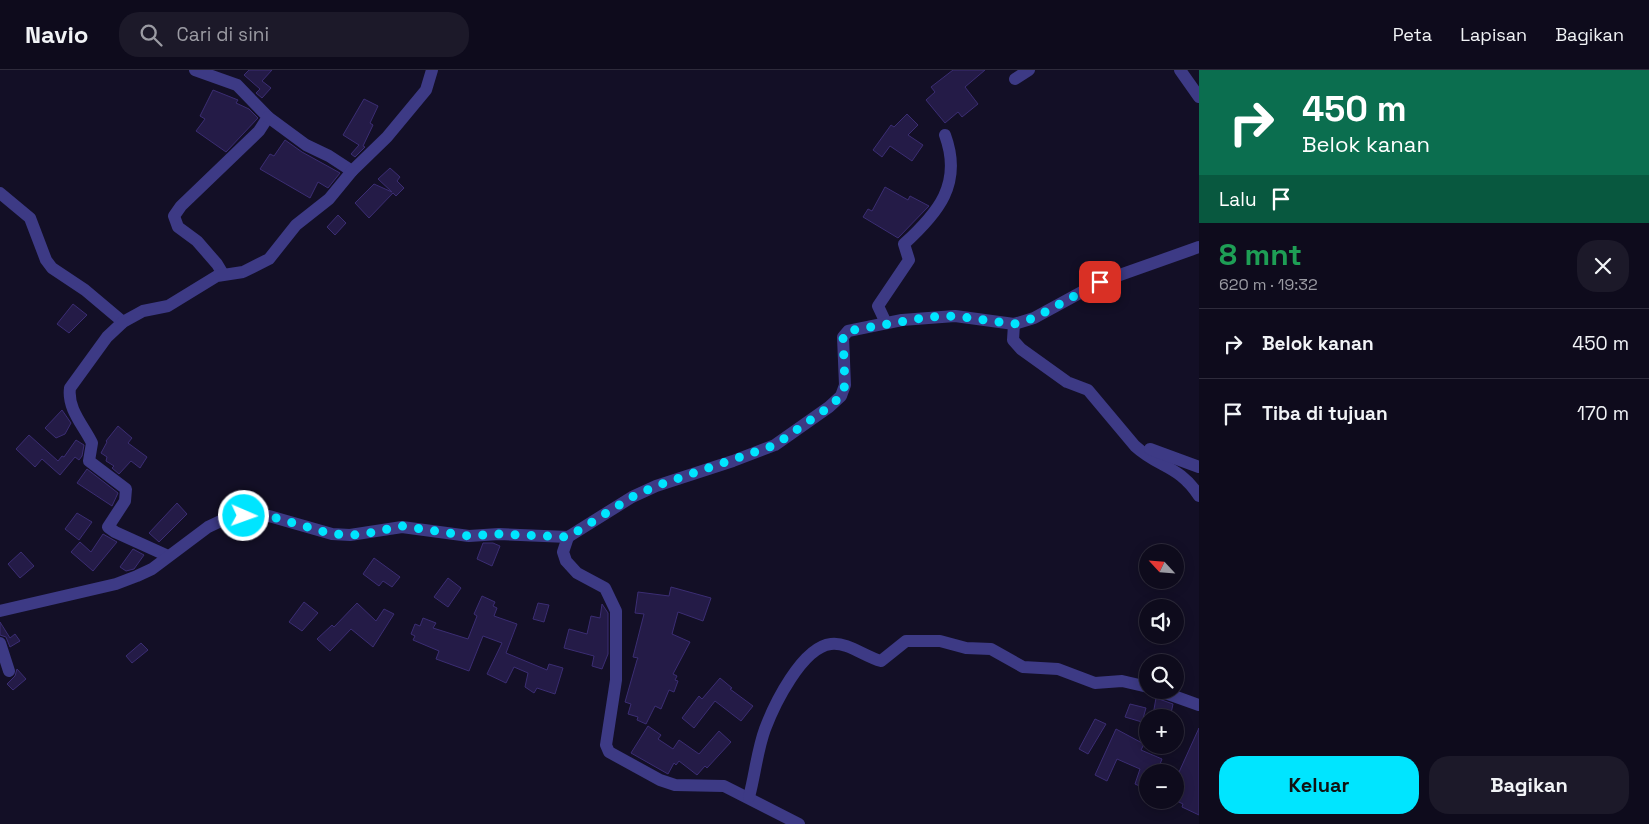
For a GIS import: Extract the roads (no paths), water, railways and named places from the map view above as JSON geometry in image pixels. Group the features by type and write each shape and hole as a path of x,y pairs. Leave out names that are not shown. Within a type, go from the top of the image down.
{"street":[{"path":"195,70 238,85 268,117 306,145 329,156 352,171"},
{"path":"168,556 114,532 108,526 124,501 126,489 89,461 92,443 78,422 69,396 70,388 108,337 123,322 143,311 168,306 223,274 243,272 269,259 296,225 329,199 352,171 386,138 426,90 432,70"},
{"path":"1015,79 1029,70"},
{"path":"1180,70 1199,97"},
{"path":"223,274 218,264 197,241 178,228 174,216 181,206 259,131 268,117"},
{"path":"886,323 878,306 909,260 904,244 934,215 948,191 951,163 945,135"},
{"path":"0,193 30,218 46,260 52,268 84,290 123,322"},
{"path":"0,611 116,584 152,569 218,521 227,518 256,515 332,534 360,535 402,526 469,536 498,534 568,537 648,489 733,461 784,439 841,396 845,385 843,337 848,331 928,317 955,316 1014,324 1034,318 1100,282 1199,247"},
{"path":"1014,324 1014,340 1018,347 1067,382 1088,390 1119,424 1131,442 1144,454 1181,474 1199,496"},
{"path":"1131,442 1199,467"},
{"path":"568,537 563,552 566,561 577,573 605,588 613,600 616,611 616,680 607,749 617,758 660,780 675,785 724,786 799,824"},
{"path":"749,797 760,746 769,719 802,662 814,650 826,645 838,644 881,661 906,642 947,642 966,648 991,649 1023,667 1058,669 1095,683 1122,681 1139,685"},
{"path":"0,643 10,671"},
{"path":"1182,699 1199,705"}]}
